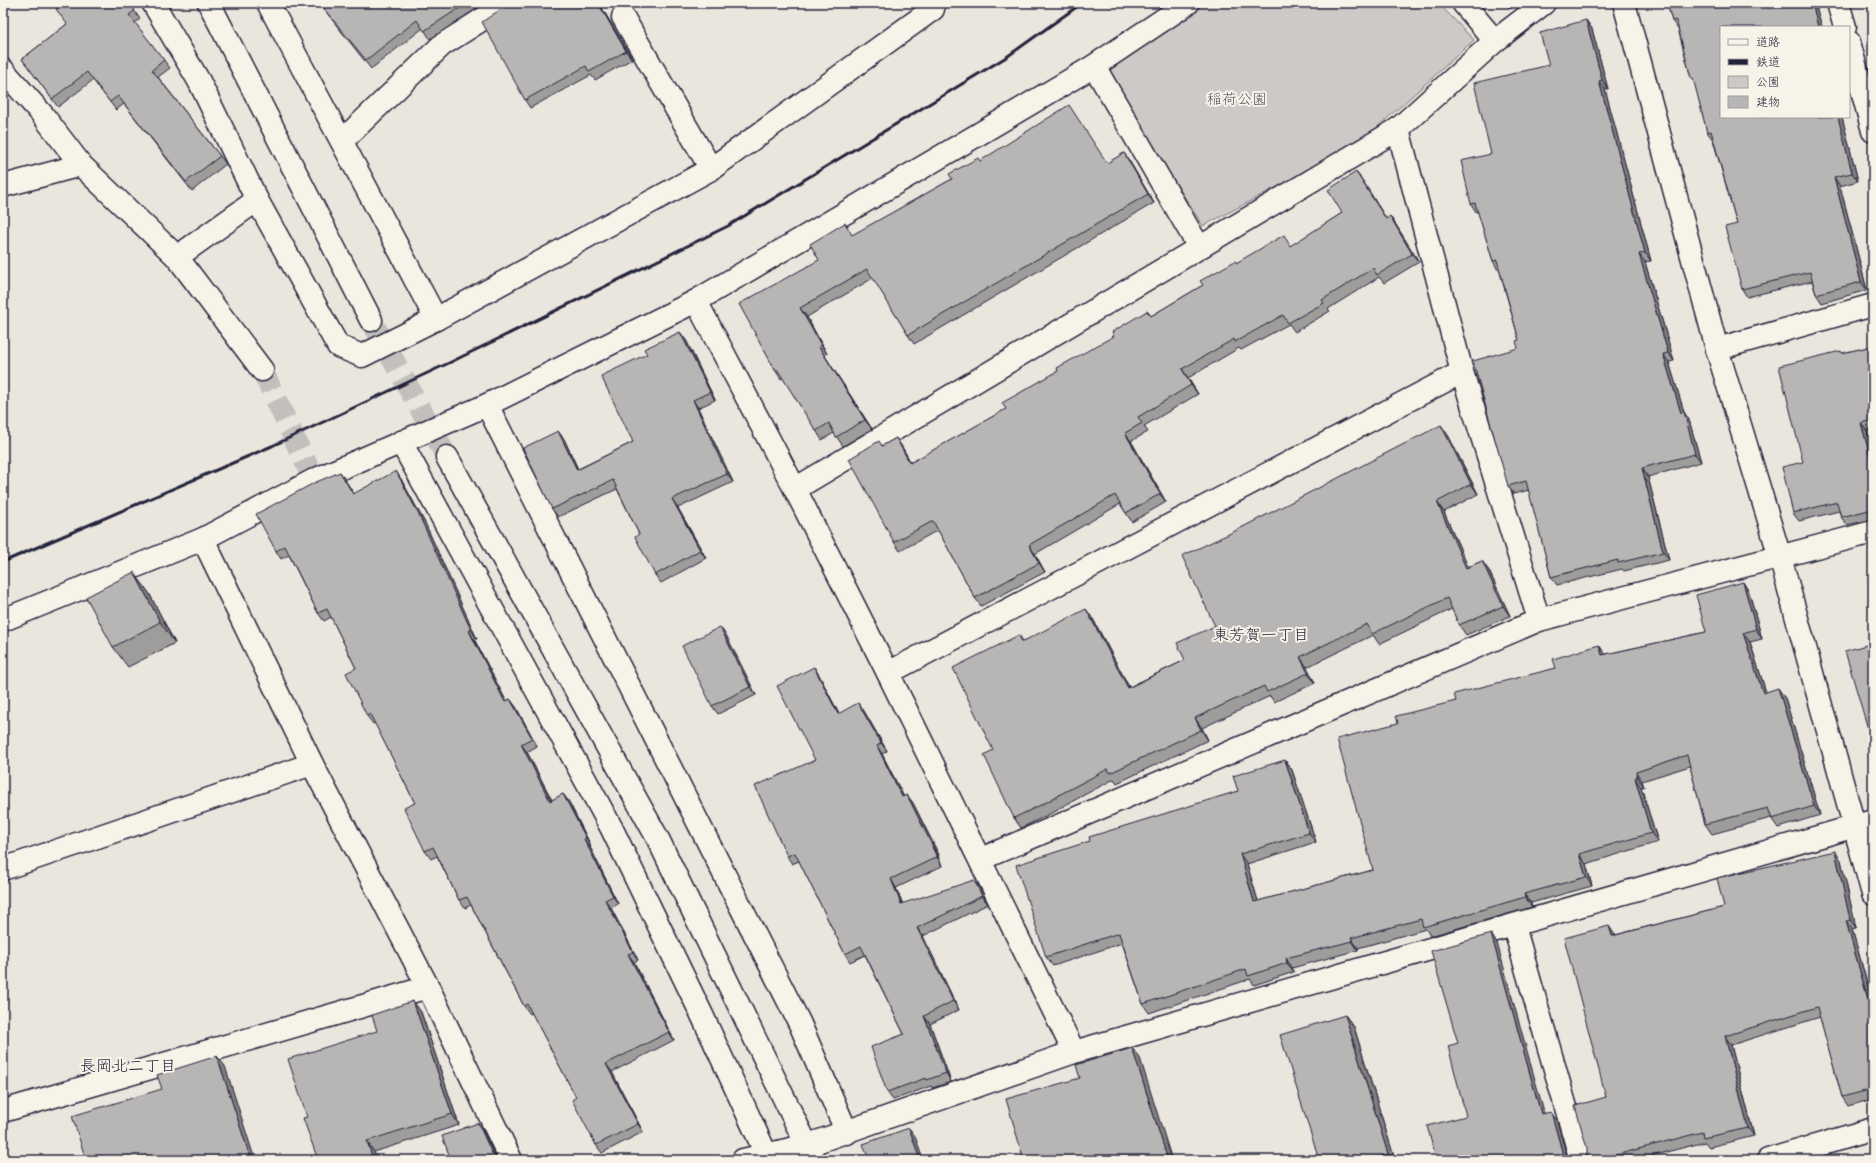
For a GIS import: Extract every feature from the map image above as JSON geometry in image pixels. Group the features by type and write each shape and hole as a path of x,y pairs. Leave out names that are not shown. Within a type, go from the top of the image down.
{"street":[{"path":"152,3 199,81 256,200 338,346 362,356 436,319 711,169 934,5"},
{"path":"209,3 371,320"},
{"path":"268,3 436,319"},
{"path":"342,141 442,45 508,3"},
{"path":"3,620 203,538 314,480 486,405 696,301 1094,66 1188,3"},
{"path":"1463,3 1495,41"},
{"path":"795,489 1398,128 1495,41 1544,3"},
{"path":"1624,3 1717,349 1863,824 1873,894"},
{"path":"1838,3 1845,26"},
{"path":"623,17 711,169"},
{"path":"1850,46 1873,131"},
{"path":"1094,66 1198,247"},
{"path":"3,70 42,114 81,165 177,257 262,370"},
{"path":"1398,128 1462,372 1539,620"},
{"path":"3,186 81,165"},
{"path":"177,257 256,200"},
{"path":"696,301 795,489 888,673 981,859 1074,1052"},
{"path":"1717,349 1873,305"},
{"path":"888,673 1462,372"},
{"path":"486,405 800,1024 847,1133"},
{"path":"401,442 611,827 702,1015 766,1154"},
{"path":"447,457 657,837 811,1153"},
{"path":"981,859 1539,620 1873,532"},
{"path":"203,538 312,764 428,987 511,1160"},
{"path":"3,869 312,764"},
{"path":"743,1160 766,1154 811,1153 847,1133 1074,1052 1863,824"},
{"path":"1514,926 1580,1160"},
{"path":"3,1111 428,987"},
{"path":"1768,1160 1873,1129"}],"green space":[{"name":"稲荷公園","path":"1190,3 1438,3 1474,40 1360,143 1203,226 1101,66"}],"building":[{"path":"64,3 129,3 135,10 129,15 164,60 152,70 220,156 186,182 118,96 110,102 87,72 52,99 22,59 67,24 56,9"},
{"path":"332,3 387,3 389,5 392,3 467,3 424,31 417,20 366,60 324,9"},
{"path":"510,3 598,3 626,51 589,72 586,66 525,100 482,22"},
{"path":"1667,3 1812,3 1818,26 1720,26 1720,118 1838,118 1852,173 1834,177 1861,282 1816,294 1810,272 1742,289 1725,227 1737,224 1711,131 1707,132 1676,20 1672,21"},
{"path":"1586,20 1602,80 1599,81 1645,253 1639,254 1668,353 1663,354 1681,413 1684,412 1695,454 1642,468 1663,552 1618,563 1618,560 1551,577 1526,481 1508,486 1473,361 1518,348 1516,341 1519,340 1497,260 1493,261 1475,203 1471,204 1461,161 1491,154 1474,83 1549,65 1540,33"},
{"path":"1069,105 1107,163 1124,153 1148,194 908,335 867,269 800,308 821,345 819,347 865,420 836,437 829,423 816,431 777,369 775,370 739,304 819,260 810,244 845,223 852,235 952,179 949,174 978,158 980,161"},
{"path":"1356,172 1386,219 1390,216 1412,254 1377,275 1373,268 1322,300 1324,303 1288,323 1283,315 1235,342 1234,339 1182,369 1191,385 1138,417 1142,423 1125,433 1160,494 1126,513 1115,495 1029,545 1039,563 975,598 933,521 894,542 849,459 879,441 882,446 896,438 910,463 1006,409 1002,403 1058,371 1057,368 1114,336 1112,332 1147,311 1151,316 1203,285 1200,281 1235,261 1236,263 1284,235 1290,246 1342,213 1328,190"},
{"path":"680,332 710,392 693,400 727,474 672,499 700,550 655,575 635,537 639,534 613,480 552,509 523,448 558,431 577,470 633,442 601,376 647,354 644,349"},
{"path":"1873,346 1873,420 1861,423 1873,468 1873,509 1841,517 1837,502 1793,513 1782,467 1803,462 1779,366 1841,351 1842,353"},
{"path":"1441,425 1471,484 1437,502 1466,568 1482,561 1503,606 1459,625 1447,598 1372,634 1367,624 1300,657 1308,673 1267,692 1264,686 1195,718 1201,730 1110,773 1108,769 1014,818 984,755 993,750 953,668 1019,635 1022,642 1086,609 1128,688 1185,660 1177,643 1215,626 1182,556 1233,532"},
{"path":"396,471 419,515 471,630 469,631 505,702 510,699 532,738 521,744 550,801 563,794 586,838 584,839 613,896 605,900 633,952 628,954 669,1032 606,1064 638,1124 596,1145 572,1100 576,1097 527,1004 524,1006 467,897 459,900 433,847 425,851 404,808 415,803 370,714 367,716 346,673 356,668 327,609 318,613 285,546 276,551 256,514 314,483 340,472 353,494"},
{"path":"134,572 160,622 113,647 86,597"},
{"path":"1743,582 1756,629 1743,633 1763,693 1778,688 1814,806 1772,819 1768,808 1705,824 1687,755 1636,772 1637,777 1635,778 1651,833 1579,854 1586,877 1524,894 1525,897 1423,927 1421,919 1351,938 1352,941 1286,958 1287,963 1248,976 1246,969 1143,1004 1119,933 1046,957 1016,865 1090,841 1089,837 1238,791 1233,776 1285,760 1309,833 1240,854 1254,902 1373,870 1337,739 1398,723 1396,716 1456,701 1454,694 1556,668 1553,659 1599,645 1602,655 1706,632 1696,595"},
{"path":"720,627 750,687 712,706 682,646"},
{"path":"1873,643 1873,746 1845,651"},
{"path":"814,667 838,714 858,703 881,743 877,746 902,797 907,795 937,857 891,879 901,904 974,880 982,896 917,928 953,1001 924,1016 946,1073 927,1080 926,1078 887,1092 871,1047 904,1034 861,946 845,954 795,853 787,856 755,786 815,760 777,686"},
{"path":"1835,851 1850,920 1846,921 1873,1018 1873,1089 1842,1097 1817,1007 1725,1036 1748,1128 1703,1138 1702,1132 1597,1160 1584,1160 1587,1154 1587,1148 1575,1106 1606,1097 1564,938 1609,926 1612,936 1724,907 1717,878"},
{"path":"1491,934 1541,1114 1551,1112 1563,1155 1566,1160 1437,1160 1427,1126 1466,1116 1448,1046 1458,1043 1431,951"},
{"path":"413,1001 452,1114 367,1141 373,1160 318,1160 303,1118 307,1117 288,1059 377,1031 372,1015"},
{"path":"1345,1015 1388,1154 1369,1160 1319,1160 1280,1035"},
{"path":"1132,1048 1168,1160 1024,1160 1006,1099 1080,1078 1076,1065"},
{"path":"217,1056 251,1160 86,1160 72,1116 162,1089 157,1075"},
{"path":"478,1123 495,1160 451,1160 442,1136"},
{"path":"909,1128 920,1160 869,1160 863,1144"}],"tunnel":[{"path":"371,320 447,457"},
{"path":"262,370 314,480"}],"railway":[{"path":"3,562 272,446 451,362 728,226 1008,56 1082,3"}],"district":[{"name":"東芳賀一丁目","path":"1261,634"},
{"name":"長岡北二丁目","path":"128,1065"}]}
